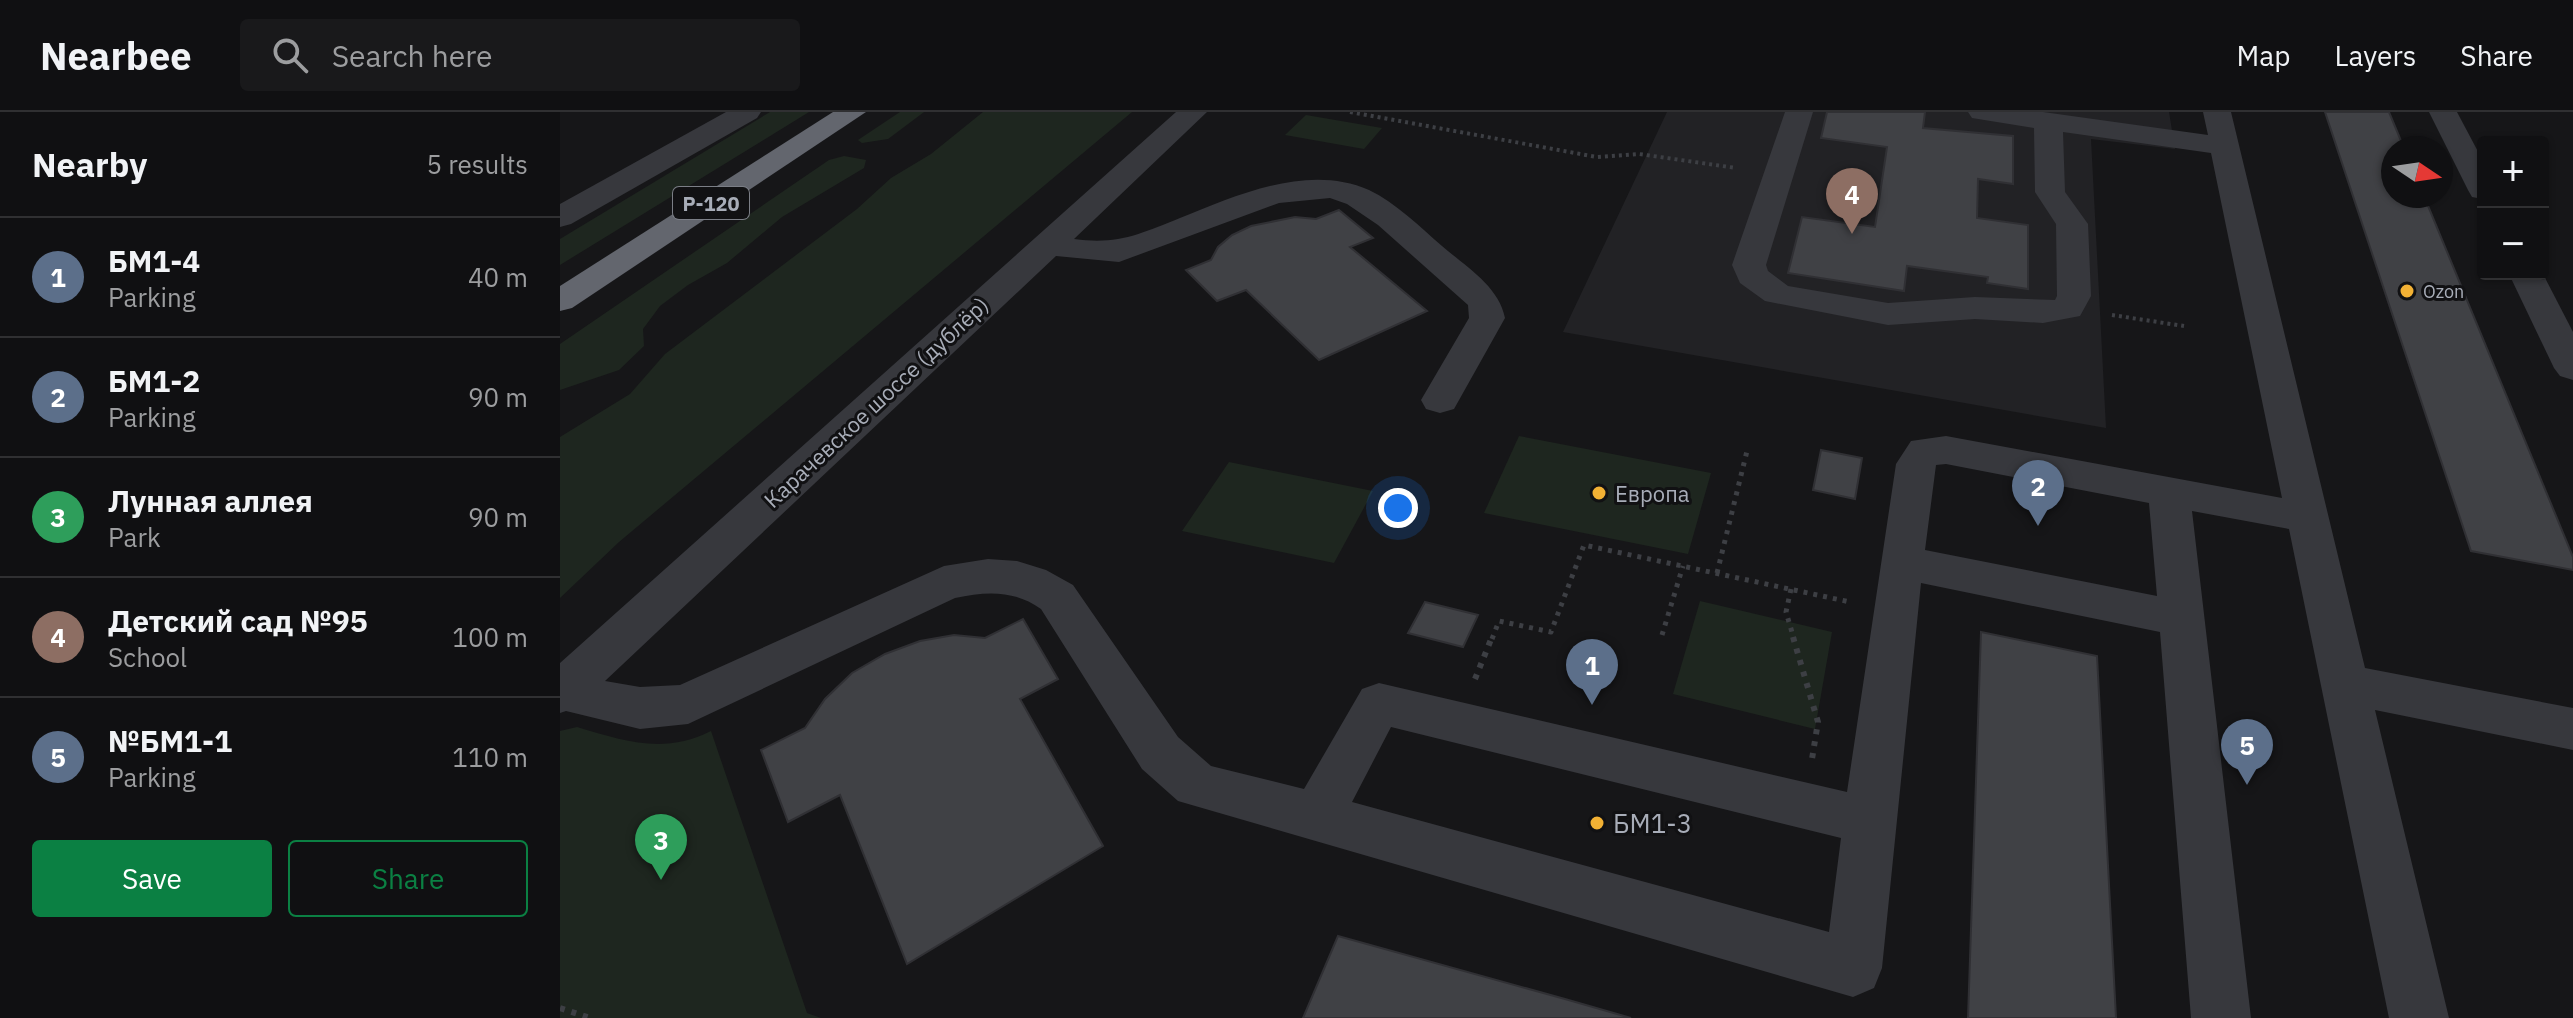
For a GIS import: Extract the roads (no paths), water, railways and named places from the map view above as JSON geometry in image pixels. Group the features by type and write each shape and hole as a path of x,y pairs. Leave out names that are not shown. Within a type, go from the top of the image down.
{"highway":[{"name":"Р-120","path":"564,296 852,112"}],"street":[{"path":"560,217 747,112"},
{"name":"Карачевское шоссе (дублёр)","path":"561,692 1193,112"},
{"path":"1799,112 1749,265 1752,276 1777,294 1911,315 1975,308 2043,312 2068,309 2074,296 2072,224 2050,192 2048,124"},
{"path":"1982,112 2048,124 2221,129 2419,1018"},
{"path":"2443,112 2477,178"},
{"path":"1046,245 1102,253 1119,252 1292,190 1327,188 1356,196 1477,294 1485,305 1487,318 1440,400"},
{"path":"2529,280 2573,368"},
{"path":"561,692 641,711 663,711 688,704 944,583 979,574 1012,576 1040,583 1057,597 1160,753 1196,785 1317,816 1853,968 1894,611 1916,464 1925,451 1946,450 2309,518"},
{"path":"2169,492 2221,1018"},
{"path":"1901,562 2182,619"},
{"path":"2346,684 2573,729"},
{"path":"1317,816 1379,703 1870,821"}],"place":[{"name":"Детский сад №95","path":"1852,234"},
{"name":"Ozon","path":"2407,291"},
{"name":"Европа","path":"1599,493"},
{"name":"БМ1-2","path":"2038,526"},
{"name":"БМ1-4","path":"1592,705"},
{"name":"№БМ1-1","path":"2247,785"},
{"name":"БМ1-3","path":"1597,823"},
{"name":"Лунная аллея","path":"661,880"}]}
